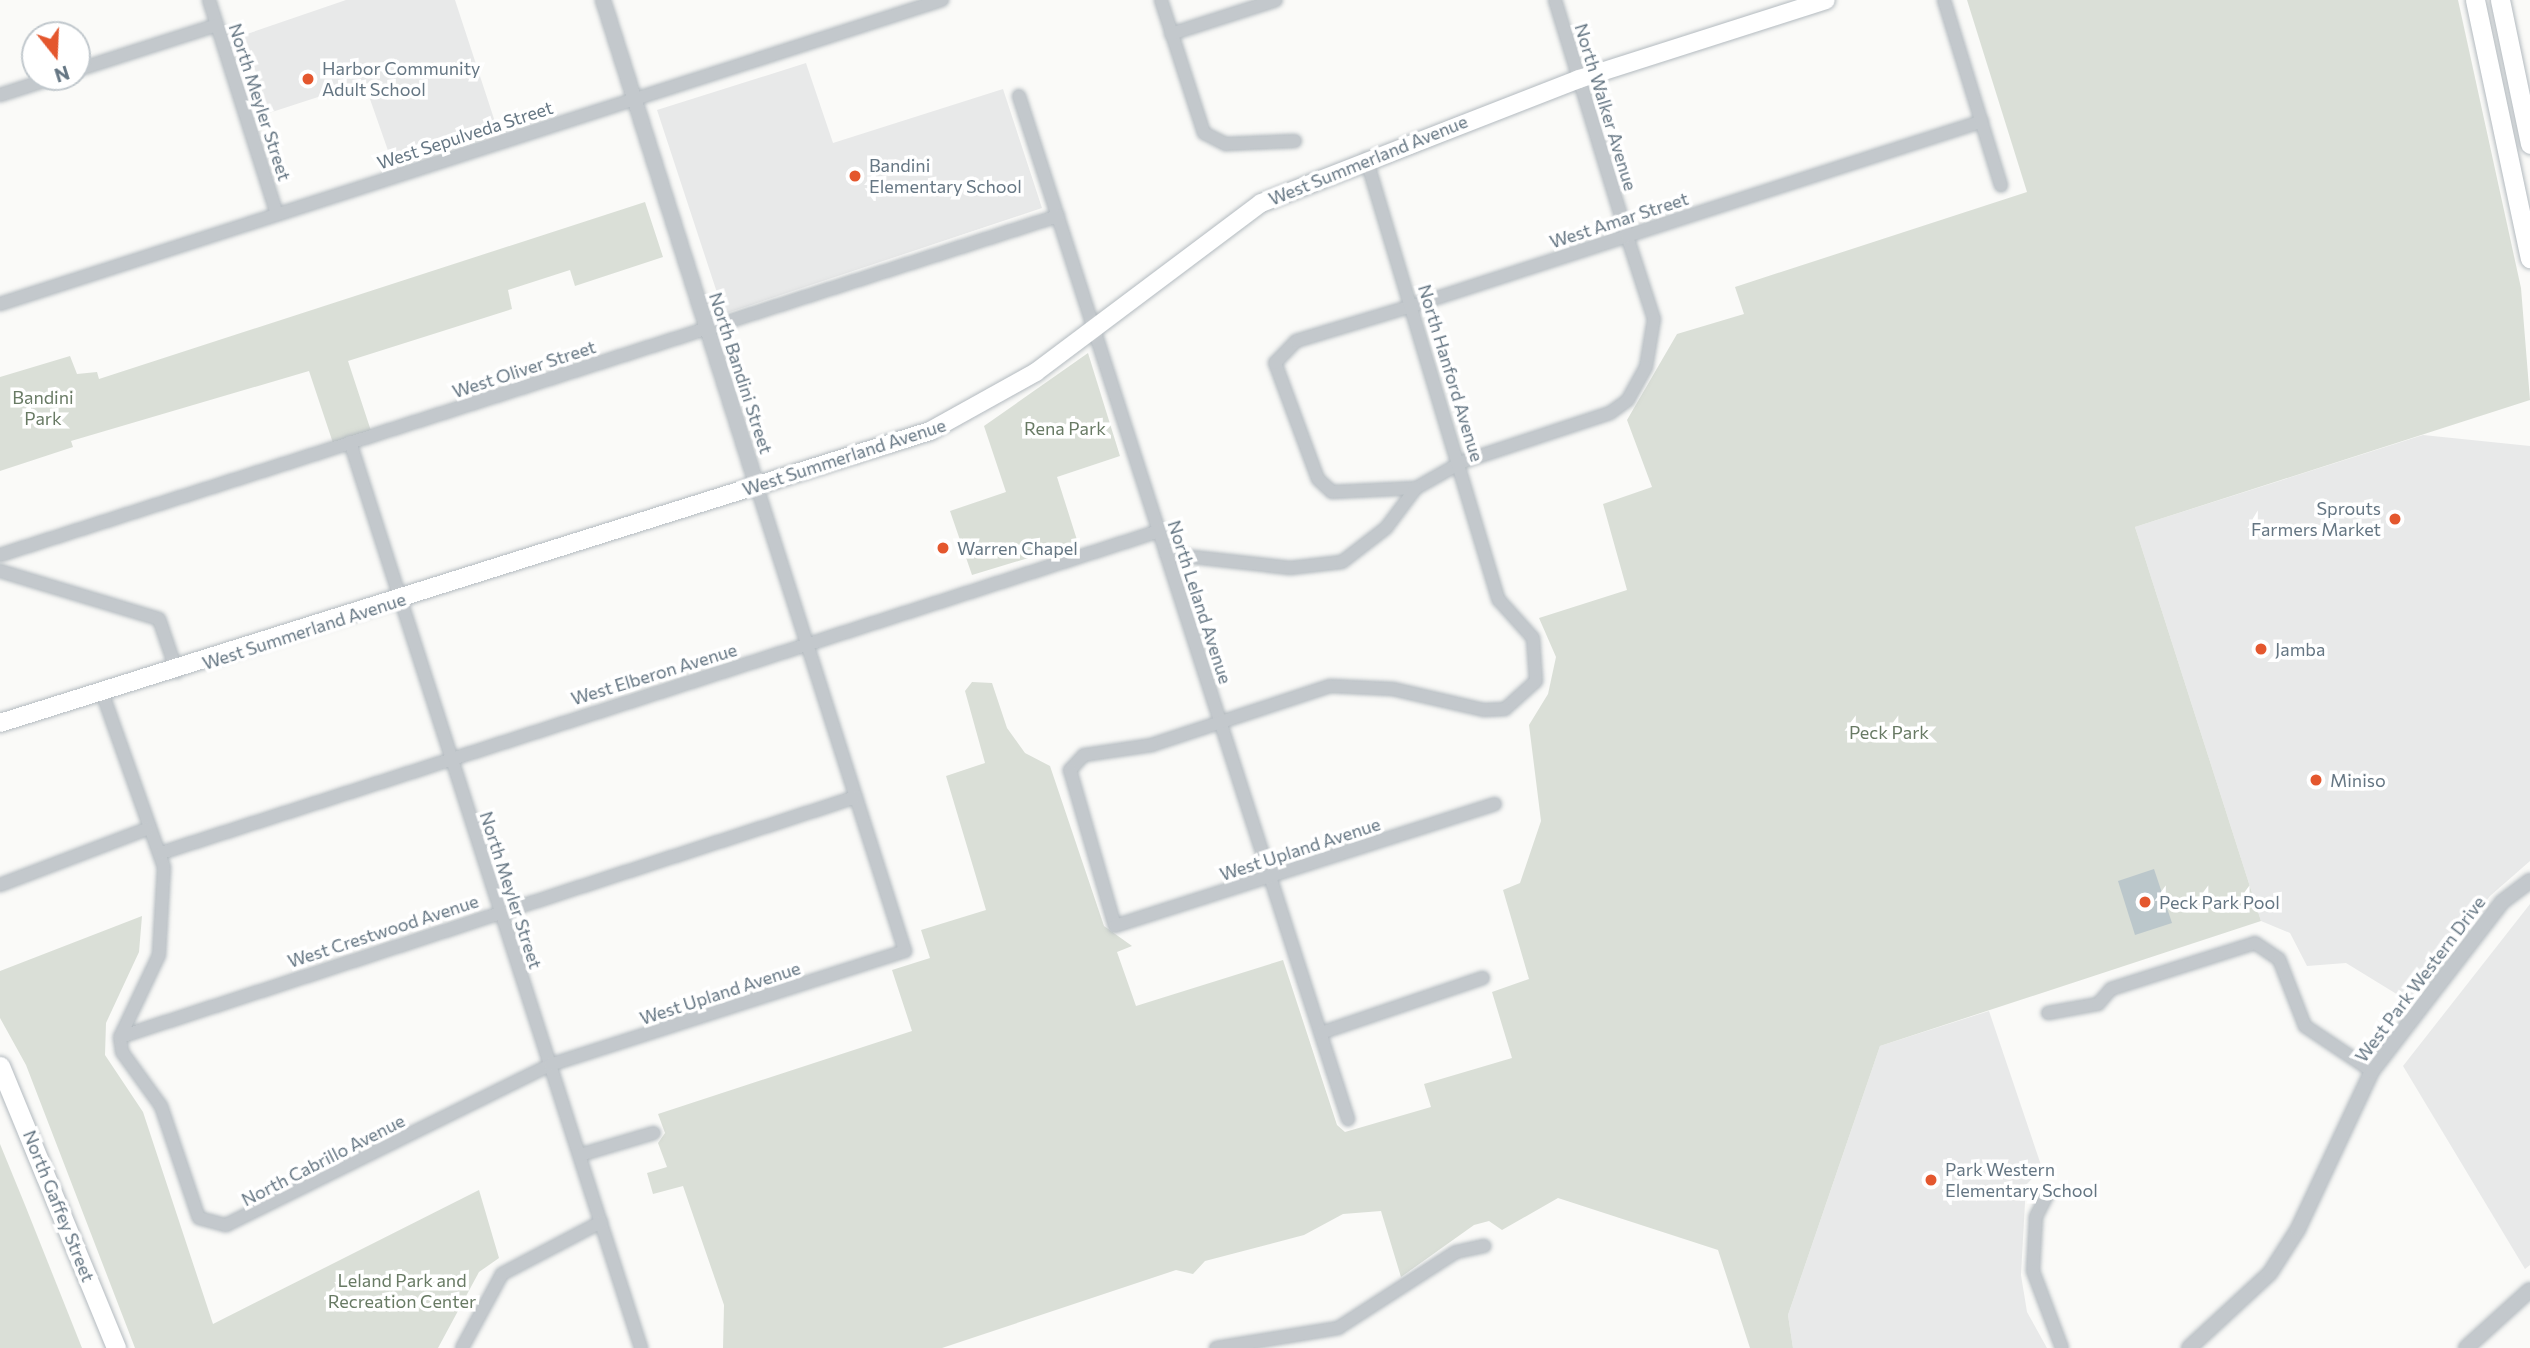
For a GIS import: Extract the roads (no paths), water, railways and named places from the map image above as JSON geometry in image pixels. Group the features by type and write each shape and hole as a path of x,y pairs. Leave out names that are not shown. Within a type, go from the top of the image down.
{"main road":[{"name":"West Summerland Avenue","path":"0,723 177,672 962,418 1036,372 1093,324 1261,203 1366,158 1579,79 1826,0"},
{"path":"2475,0 2530,258"},
{"path":"2500,0 2530,144"},
{"name":"North Gaffey Street","path":"0,1066 116,1348"}],"street":[{"name":"North Meyler Street","path":"209,0 277,214"},
{"name":"North Bandini Street","path":"603,0 632,99 856,797 906,943 900,954"},
{"name":"West Sepulveda Street","path":"0,304 942,0"},
{"path":"1161,0 1204,133 1226,144 1295,141"},
{"path":"1171,34 1276,0"},
{"name":"North Walker Avenue","path":"1462,463 1610,413 1628,400 1655,342 1654,319 1555,0"},
{"path":"1944,0 2001,185"},
{"path":"91,66 217,25"},
{"path":"0,95 21,88"},
{"name":"North Leland Avenue","path":"1019,96 1348,1119"},
{"name":"West Amar Street","path":"1416,488 1332,492 1318,479 1275,363 1296,341 1982,121"},
{"name":"North Hanford Avenue","path":"1222,725 1330,686 1393,689 1459,708 1505,709 1536,681 1539,654 1533,638 1499,600 1462,463 1366,158"},
{"name":"West Oliver Street","path":"0,555 1058,216"},
{"name":"North Meyler Street","path":"350,442 641,1348"},
{"path":"1166,554 1290,568 1342,562 1387,528 1416,488 1462,463"},
{"name":"West Elberon Avenue","path":"161,853 450,757 1159,531"},
{"path":"0,570 159,619 177,672"},
{"path":"103,695 147,830 161,853 159,955 120,1037"},
{"name":"West Upland Avenue","path":"1222,725 1152,745 1084,755 1070,770 1115,926 1495,804"},
{"name":"West Crestwood Avenue","path":"120,1037 499,911 856,797"},
{"path":"0,885 147,830"},
{"name":"West Park Western Drive","path":"2189,1348 2270,1273 2298,1229 2372,1071 2502,902 2530,881"},
{"path":"2048,1013 2098,1004 2111,989 2255,943 2279,959 2305,1026 2372,1071"},
{"name":"West Upland Avenue","path":"550,1065 900,954"},
{"path":"1321,1033 1483,978"},
{"name":"North Cabrillo Avenue","path":"120,1037 122,1052 161,1106 198,1218 212,1226 245,1219 550,1065"},
{"path":"580,1155 654,1133"},
{"path":"2048,1193 2036,1217 2033,1271 2062,1348"},
{"path":"462,1348 502,1274 601,1222"},
{"path":"1216,1348 1338,1328 1456,1252 1485,1246"},
{"path":"2466,1348 2530,1290"}],"place":[{"name":"Harbor Community Adult School","path":"308,79"},
{"name":"Bandini Elementary School","path":"855,176"},
{"name":"Sprouts Farmers Market","path":"2395,519"},
{"name":"Warren Chapel","path":"943,548"},
{"name":"Jamba","path":"2261,649"},
{"name":"Miniso","path":"2316,780"},
{"name":"Peck Park Pool","path":"2145,902"},
{"name":"Park Western Elementary School","path":"1931,1180"}],"park label":[{"name":"Bandini Park","path":"43,408"},
{"name":"Rena Park","path":"1065,428"},
{"name":"Peck Park","path":"1889,732"},
{"name":"Leland Park and Recreation Center","path":"402,1291"}]}
